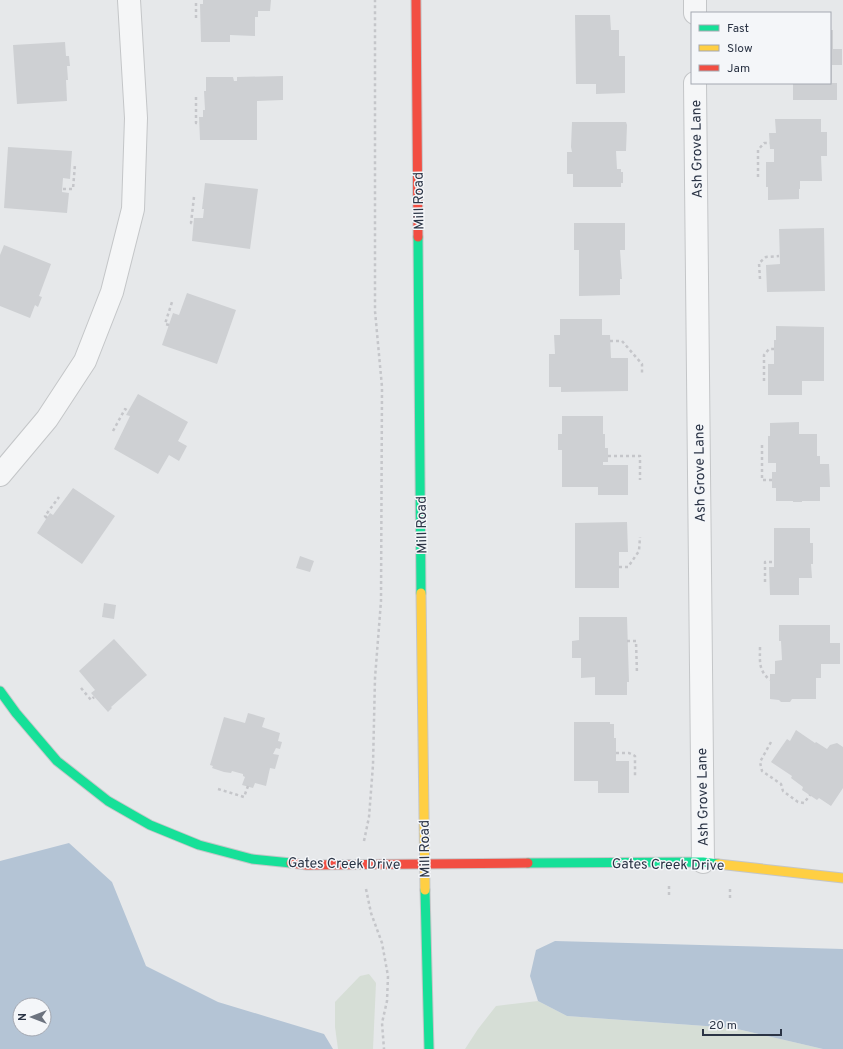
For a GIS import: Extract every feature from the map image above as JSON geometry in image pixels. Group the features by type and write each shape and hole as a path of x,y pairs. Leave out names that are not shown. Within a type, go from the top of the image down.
{"street":[{"path":"0,475 47,419 84,361 112,292 133,209 136,118 128,0"},
{"name":"Mill Road","path":"416,0 424,864 429,1049"},
{"path":"695,0 695,12"},
{"name":"Ash Grove Lane","path":"695,84 703,862"},
{"name":"Gates Creek Drive","path":"0,691 16,713 57,760 108,801 150,825 199,845 252,859 307,865 703,862 843,878"}],"path":[{"path":"196,0 196,18"},
{"path":"363,846 369,817 373,765 375,678 381,602 382,387 375,311 375,0"},
{"path":"196,97 196,123 199,123"},
{"path":"758,177 758,150 764,143 770,143"},
{"path":"63,189 73,189 75,164"},
{"path":"194,197 191,223 194,224"},
{"path":"760,279 759,263 766,257 779,256"},
{"path":"169,325 165,324 172,302"},
{"path":"610,341 622,340 642,364 642,374"},
{"path":"764,382 764,355 769,349 774,349"},
{"path":"113,431 125,409 128,411"},
{"path":"762,445 762,480 772,480"},
{"path":"608,456 640,456 640,480"},
{"path":"47,518 45,516 59,497"},
{"path":"619,567 628,567 636,556 639,550 640,537"},
{"path":"765,582 765,562 774,562"},
{"path":"627,641 636,640 637,674"},
{"path":"760,647 760,664 763,674 770,680"},
{"path":"81,688 91,700 94,697"},
{"path":"771,742 760,762 762,771 781,784 783,791 798,802 804,803 810,795"},
{"path":"616,753 629,753 635,756 635,778"},
{"path":"218,789 244,797 248,786"},
{"path":"364,884 371,914 382,943 388,976 387,1001 382,1023 384,1049"}],"shaded area":[{"path":"369,974 376,983 373,1049 338,1049 335,1027 335,1002 360,976"},
{"path":"538,1001 567,1016 733,1028 823,1049 465,1049 496,1006"}],"water":[{"path":"69,843 112,882 146,966 218,1002 324,1034 333,1049 0,1049 0,861"},
{"path":"555,941 843,949 843,1049 823,1049 733,1028 567,1016 538,1001 530,976 536,950"}],"building":[{"path":"203,0 271,0 270,11 258,11 258,17 255,17 255,36 230,35 230,42 201,42 200,4 203,4"},
{"path":"575,15 610,15 611,30 619,30 619,56 625,56 625,93 596,94 596,84 576,84"},
{"path":"831,30 833,30 833,49 842,49 842,65 832,65 832,83 837,83 837,100 793,100 793,84 831,84"},
{"path":"65,42 66,56 69,56 70,66 67,66 67,101 17,104 13,45"},
{"path":"283,76 283,100 257,101 257,140 200,140 199,117 203,117 203,110 205,110 204,91 206,91 206,77 233,77 234,81 237,81 237,77"},
{"path":"775,119 821,119 821,132 827,132 827,156 821,156 822,181 800,181 799,199 768,200 768,187 766,187 766,162 774,162 774,149 770,149 769,133 776,133"},
{"path":"572,122 626,122 626,151 616,151 617,169 621,169 621,172 623,172 623,183 621,183 621,187 573,187 573,174 567,174 567,152 572,152"},
{"path":"8,147 72,151 70,179 63,178 62,192 69,193 67,213 4,208"},
{"path":"205,183 258,189 250,249 192,241 194,218 203,218 204,209 202,209"},
{"path":"574,223 625,223 625,250 620,250 622,279 620,279 620,295 579,296 579,250 574,250"},
{"path":"824,228 825,291 767,292 766,265 780,264 779,229"},
{"path":"4,245 51,264 39,296 42,297 38,307 35,305 30,318 0,306 0,255"},
{"path":"187,293 236,310 217,364 162,345 173,313 179,315"},
{"path":"560,319 602,319 602,335 610,335 611,358 628,358 628,391 561,392 561,387 549,387 549,354 555,354 554,335 560,335"},
{"path":"776,326 824,327 824,381 802,381 802,395 768,395 768,364 774,364 774,340 776,340"},
{"path":"138,394 188,422 178,441 187,446 179,461 169,455 158,474 114,449 130,416 126,415"},
{"path":"562,416 603,416 603,434 605,434 605,448 608,448 608,462 603,462 603,465 628,465 628,495 598,495 598,487 562,487 562,450 558,450 558,434 562,434"},
{"path":"799,422 799,434 817,434 817,456 820,456 820,464 829,464 830,487 820,487 820,501 776,501 776,488 772,488 772,472 776,472 776,463 768,463 768,436 770,436 770,423"},
{"path":"73,488 115,516 82,564 37,533 50,513 53,515"},
{"path":"627,522 628,552 619,552 619,588 575,588 575,523"},
{"path":"774,528 810,528 810,543 813,543 813,564 811,564 812,578 799,578 799,595 770,595 769,567 774,567"},
{"path":"300,556 314,561 310,572 296,568"},
{"path":"104,603 116,605 114,619 102,617"},
{"path":"579,617 627,617 629,682 627,682 627,695 595,695 595,677 581,678 581,658 572,658 572,641 579,640"},
{"path":"779,625 830,625 830,643 840,643 840,664 821,664 821,678 816,678 816,699 792,699 790,702 781,702 779,700 770,699 770,674 775,674 775,661 782,660 781,641 779,641"},
{"path":"114,639 147,675 111,707 112,708 108,712 91,693 95,690 79,671"},
{"path":"248,713 265,718 262,727 280,733 278,741 282,742 280,749 276,748 273,754 279,755 275,769 270,768 266,786 255,783 253,788 242,785 245,777 243,774 232,771 231,773 224,772 212,768 213,766 210,765 224,717 245,723"},
{"path":"574,722 610,722 610,724 614,724 614,738 616,738 616,761 629,761 629,793 598,793 598,781 574,781"},
{"path":"796,730 827,749 830,745 837,743 843,747 843,788 831,806 819,798 817,800 802,790 803,787 791,778 792,776 771,762 787,739 790,741"}],"traffic: fast":[{"path":"418,237 421,593"},
{"path":"0,691 16,713 57,761 108,801 150,825 199,845 252,859 291,863"},
{"path":"528,863 703,862 718,864"},
{"path":"425,890 429,1049"}],"traffic: slow":[{"path":"421,593 425,890"},
{"path":"718,864 843,878"}],"traffic: jam":[{"path":"416,0 418,237"},
{"path":"291,863 307,865 528,863"}]}
